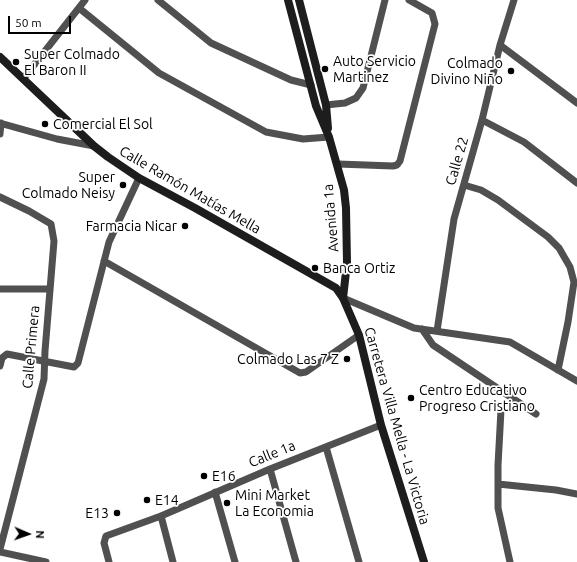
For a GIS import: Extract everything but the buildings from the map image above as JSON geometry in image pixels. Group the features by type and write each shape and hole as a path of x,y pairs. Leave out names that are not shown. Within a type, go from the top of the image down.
{"main road":[{"name":"Avenida 1a","path":"288,0 316,106 329,137 338,164 344,190 346,208 347,263 344,298"},
{"name":"Avenida 1a","path":"299,0 326,105 329,137"},
{"name":"Calle Ramón Matías Mella","path":"0,57 94,146 139,178 336,288 344,298"},
{"name":"Carretera Villa Mella - La Victoria","path":"344,298 358,335 381,425 424,562"}],"street":[{"path":"23,80 85,0"},
{"path":"158,0 211,43 291,80 311,85"},
{"path":"326,105 345,103 356,98 363,88 386,0"},
{"path":"338,164 393,166 397,165 400,161 435,24 432,13 409,0"},
{"name":"Calle 22","path":"437,331 454,219 482,120 500,45 514,0"},
{"path":"79,8 159,73 266,132 303,139 329,137"},
{"path":"500,45 577,103"},
{"path":"482,120 524,142 577,183"},
{"path":"0,134 1,123 57,139 94,146"},
{"path":"0,366 2,358 7,354 74,367 78,363 109,242 139,178"},
{"path":"464,185 481,190 498,200 548,237 559,248 570,267 574,282 568,322 558,370"},
{"name":"Calle Primera","path":"0,197 52,224 54,241 49,289 44,379 0,549"},
{"path":"104,261 300,373 306,372 358,335"},
{"path":"0,289 49,289"},
{"path":"344,298 414,328 510,342 577,381"},
{"path":"422,329 433,345 536,414"},
{"path":"501,410 498,508 510,562"},
{"name":"Calle 1a","path":"109,562 104,543 106,536 161,516 270,469 381,425"},
{"path":"326,447 359,562"},
{"path":"270,469 296,562"},
{"path":"498,484 556,490 577,494"},
{"path":"215,492 235,562"},
{"path":"161,516 173,562"},
{"path":"0,552 26,560 46,562"}],"place":[{"name":"Super Colmado El Baron II","path":"16,62"},
{"name":"Auto Servicio Martinez","path":"325,69"},
{"name":"Colmado Divino Niño","path":"511,71"},
{"name":"Comercial El Sol","path":"45,124"},
{"name":"Super Colmado Neisy","path":"123,185"},
{"name":"Farmacia Nicar","path":"185,226"},
{"name":"Banca Ortiz","path":"315,268"},
{"name":"Colmado Las 7 Z","path":"347,359"},
{"name":"Centro Educativo Progreso Cristiano","path":"411,398"},
{"name":"E16","path":"204,476"},
{"name":"E14","path":"147,500"},
{"name":"Mini Market La Economia","path":"227,503"},
{"name":"E13","path":"117,513"}]}
